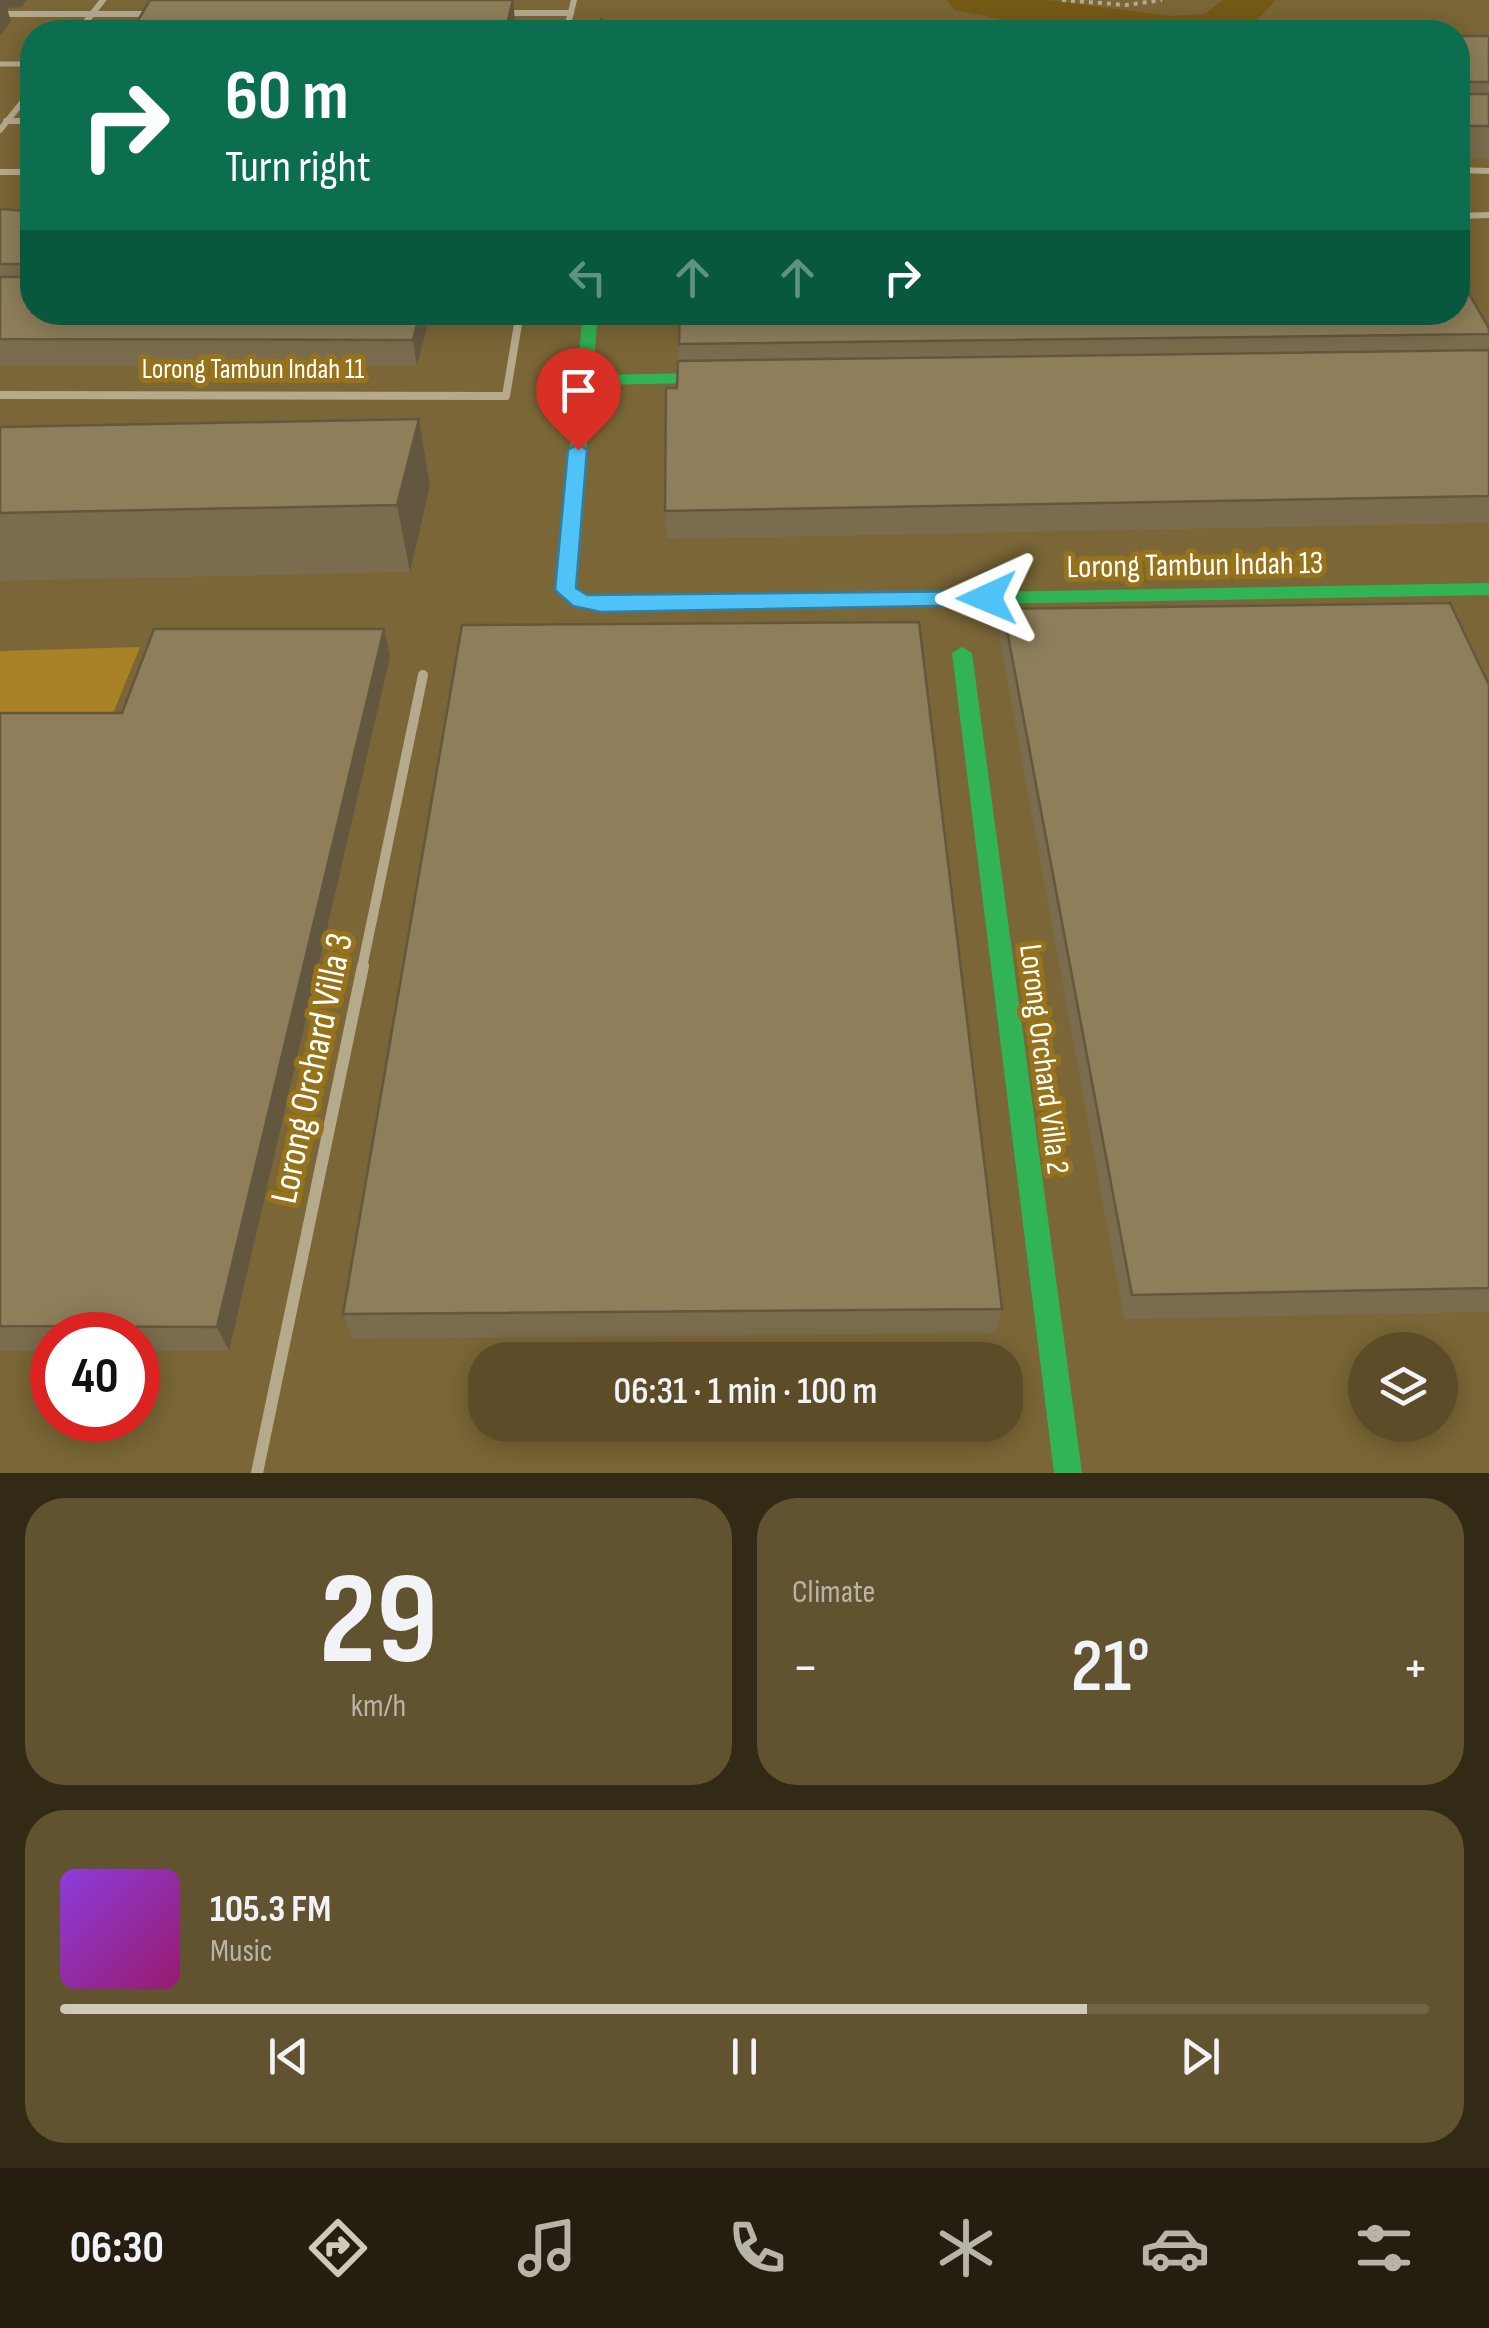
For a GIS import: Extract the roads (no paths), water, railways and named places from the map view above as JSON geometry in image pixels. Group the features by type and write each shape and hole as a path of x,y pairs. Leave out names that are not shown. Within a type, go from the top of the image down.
{"street":[{"path":"88,20 103,0"},
{"path":"569,20 574,0"},
{"path":"491,13 571,13"},
{"path":"0,14 172,14"},
{"path":"0,130 4,121"},
{"name":"Lorong Tambun Indah 11","path":"0,396 506,396 518,325"},
{"path":"589,325 584,380 721,378"},
{"name":"Lorong Tambun Indah 13","path":"584,380 565,590 581,601 601,605 1489,589"},
{"name":"Lorong Orchard Villa 2","path":"962,653 1068,1473"},
{"name":"Lorong Orchard Villa 3","path":"257,1473 424,674"}],"waterway":[{"path":"972,0 1078,20"},
{"path":"1228,20 1251,0"}]}
